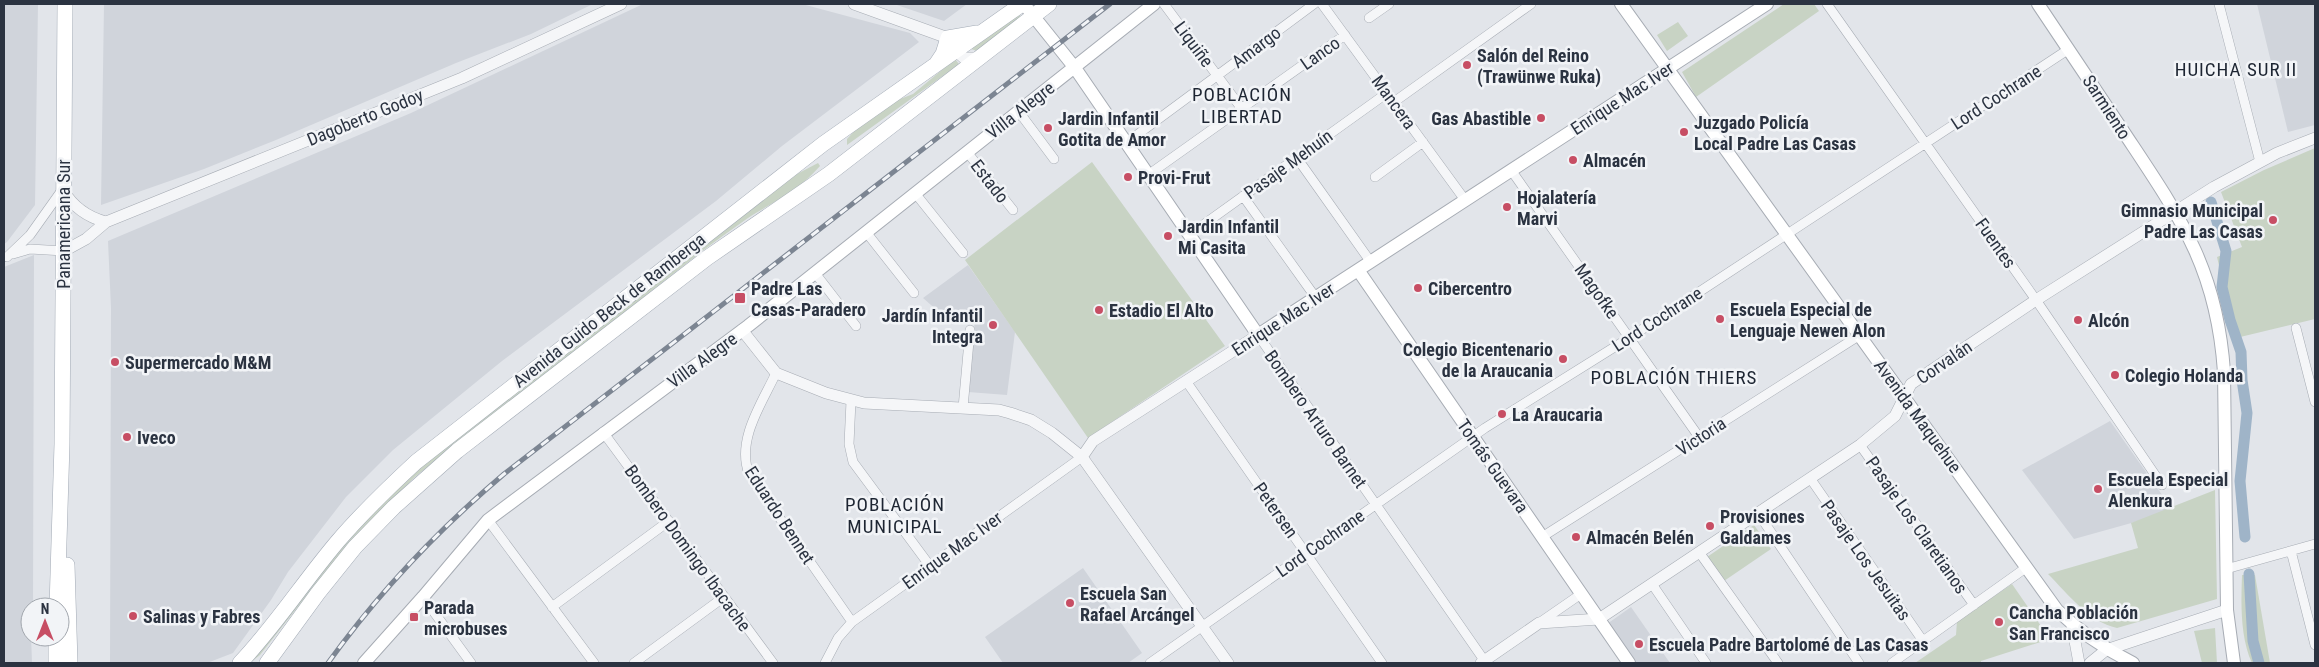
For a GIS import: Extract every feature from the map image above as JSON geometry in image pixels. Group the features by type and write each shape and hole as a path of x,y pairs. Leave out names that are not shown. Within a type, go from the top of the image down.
{"main road":[{"name":"Panamericana Sur","path":"57,597 62,444 64,4"},
{"name":"Avenida Guido Beck de Ramberga","path":"240,663 338,541 380,496 416,462 824,144 986,30 1026,8 1049,4"},
{"name":"Villa Alegre","path":"364,663 423,598 488,520 742,330 1154,4"},
{"name":"Avenida Maquehue","path":"1621,4 1788,233 2057,610 2072,625 2106,650 2133,663"},
{"name":"Enrique Mac Iver","path":"1258,335 1768,4"},
{"name":"Sarmiento","path":"2038,4 2176,211 2204,271 2220,332 2224,372 2227,610 2234,663"},
{"name":"Avenida Guido Beck de Ramberga","path":"261,663 271,657 355,547 394,507 457,451 706,258 760,220 797,198 979,58 1026,8"},
{"name":"Bombero Arturo Barnet","path":"1026,8 1075,68 1258,335"},
{"path":"932,68 943,54 948,38 967,36 986,30"},
{"path":"824,144 840,166"},
{"name":"Tomás Guevara","path":"1358,270 1629,663"},
{"name":"Panamericana Sur","path":"62,444 70,663"},
{"path":"56,647 56,663"}],"street":[{"name":"Dagoberto Godoy","path":"64,251 86,239 106,222 462,78 621,4"},
{"path":"854,4 948,38 956,51 964,58 979,58"},
{"name":"Liquiñe","path":"1164,4 1242,109"},
{"name":"Amargo","path":"1126,143 1314,4"},
{"name":"Mancera","path":"1322,4 1465,200"},
{"path":"1369,18 1389,4"},
{"path":"1394,102 1531,4"},
{"name":"Fuentes","path":"1827,4 2036,300 2162,485"},
{"path":"2219,4 2260,162"},
{"name":"Lanco","path":"1148,175 1345,35"},
{"name":"Lord Cochrane","path":"1150,663 1472,436 1629,338 2069,49"},
{"name":"Pasaje Mehuín","path":"1189,235 1387,92"},
{"path":"1019,112 1054,159"},
{"name":"Corvalán","path":"1539,623 1599,619 1860,445 1895,416 1911,384 2036,300 2214,187 2260,162 2315,138"},
{"path":"1376,177 1423,142"},
{"name":"Estado","path":"967,152 1013,210"},
{"path":"1297,158 1370,261"},
{"name":"Magofke","path":"1511,170 1699,438"},
{"path":"5,257 30,235 63,189 78,209 91,217 106,222"},
{"path":"915,193 964,253"},
{"path":"1243,196 1316,298"},
{"path":"866,232 914,293"},
{"path":"5,257 30,249 64,251"},
{"path":"815,273 856,326"},
{"path":"2296,328 2315,402"},
{"path":"742,330 776,373 826,394 876,405 999,410 1031,420 1064,441 1082,457 1228,663"},
{"path":"963,408 970,330"},
{"name":"Victoria","path":"1542,537 1860,334"},
{"name":"Enrique Mac Iver","path":"824,663 838,638 852,622 1082,457 1093,441 1258,335"},
{"name":"Bombero Arturo Barnet","path":"1258,335 1484,662"},
{"name":"Eduardo Bennet","path":"776,373 746,438 744,451 746,465 749,474 852,622"},
{"name":"Petersen","path":"1186,381 1382,663"},
{"path":"851,401 849,444 854,462 930,566"},
{"name":"Bombero Domingo Ibacache","path":"604,432 773,663"},
{"name":"Pasaje Los Claretianos","path":"1860,445 1974,605"},
{"name":"Pasaje Los Jesuitas","path":"1810,478 1923,641"},
{"path":"1758,513 1859,663"},
{"path":"488,520 594,663"},
{"path":"552,606 669,521"},
{"path":"2226,569 2315,544"},
{"path":"2291,551 2315,645"},
{"path":"1699,552 1778,663"},
{"path":"1892,663 2027,567"},
{"path":"1652,584 1706,663"},
{"path":"1484,662 1581,594"},
{"path":"634,663 724,596"},
{"path":"423,598 471,663"},
{"path":"2090,663 2106,650 2227,610"},
{"path":"2072,625 2079,663"}],"shaded area":[{"path":"4,4 38,4 35,205 4,244"},
{"path":"104,4 593,4 531,34 456,63 276,140 204,169 101,205"},
{"path":"643,4 802,4 910,33 919,42 782,146 716,201 502,361 393,450 346,497 288,572 271,600 233,653 207,663 110,663 111,308 108,241 411,113"},
{"path":"894,4 967,4 944,21"},
{"path":"2257,4 2315,4 2315,125 2288,132"},
{"path":"34,255 33,597 20,597 20,647 31,647 32,663 4,663 4,267"},
{"name":"Jardín Infantil Integra","path":"968,265 1015,332 1007,395 968,392 975,319 939,312 923,298"},
{"name":"Escuela Especial Alenkura","path":"2110,421 2172,509 2135,522 2074,539 2022,470"},
{"name":"Escuela San Rafael Arcángel","path":"1083,568 1142,653 1128,663 1003,663 985,637"},
{"name":"Escuela Padre Bartolomé de Las Casas","path":"1631,607 1670,663 1635,663 1607,624"}],"green space":[{"path":"1784,4 1814,4 1819,11 1696,97 1682,72"},
{"path":"1015,14 1025,17 977,51 971,49"},
{"path":"1678,22 1688,36 1667,51 1657,35"},
{"path":"955,59 959,64 847,145 847,139 858,127 895,101 913,94"},
{"name":"Gimnasio Municipal Padre Las Casas","path":"2315,148 2315,319 2236,338 2217,257 2242,247 2221,192 2264,170"},
{"name":"Estadio El Alto","path":"1092,162 1225,346 1088,438 965,260"},
{"path":"818,163 820,166 803,183 748,218 701,252 416,476 374,517 330,566 260,655 250,663 242,663 331,557 414,472 767,196 797,174"},
{"path":"2215,490 2217,599 2117,628 2107,625 2088,614 2048,574 2138,548 2131,523"},
{"path":"1754,525 1771,549 1724,581 1707,557"},
{"path":"2242,575 2255,575 2270,663 2252,663 2248,653 2242,620"},
{"path":"2012,584 2050,639 1981,661 1981,663 1915,663 1956,635 1957,621"},
{"path":"2215,628 2217,663 2202,663 2194,631"}],"waterway":[{"path":"2211,202 2226,251 2222,287 2230,320 2241,352 2242,380 2247,413 2240,481 2245,537"},
{"path":"2249,574 2253,641 2259,663"}],"railway":[{"path":"328,663 368,611 410,563 456,517 504,474 1110,4"}],"place":[{"name":"Salón del Reino (Trawünwe Ruka)","path":"1467,65"},
{"name":"Gas Abastible","path":"1541,118"},
{"name":"Jardin Infantil Gotita de Amor","path":"1048,128"},
{"name":"Juzgado Policía Local Padre Las Casas","path":"1684,132"},
{"name":"Almacén","path":"1573,160"},
{"name":"Provi-Frut","path":"1128,177"},
{"name":"Hojalatería Marvi","path":"1507,207"},
{"name":"Gimnasio Municipal Padre Las Casas","path":"2273,220"},
{"name":"Jardin Infantil Mi Casita","path":"1168,236"},
{"name":"Cibercentro","path":"1418,288"},
{"name":"Padre Las Casas-Paradero","path":"740,298"},
{"name":"Estadio El Alto","path":"1099,310"},
{"name":"Escuela Especial de Lenguaje Newen Alon","path":"1720,319"},
{"name":"Alcón","path":"2078,320"},
{"name":"Jardín Infantil Integra","path":"993,325"},
{"name":"Colegio Bicentenario de la Araucania","path":"1563,359"},
{"name":"Supermercado M&M","path":"115,362"},
{"name":"Colegio Holanda","path":"2115,375"},
{"name":"La Araucaria","path":"1502,414"},
{"name":"Iveco","path":"127,437"},
{"name":"Escuela Especial Alenkura","path":"2098,489"},
{"name":"Provisiones Galdames","path":"1710,526"},
{"name":"Almacén Belén","path":"1576,537"},
{"name":"Escuela San Rafael Arcángel","path":"1070,603"},
{"name":"Salinas y Fabres","path":"133,616"},
{"name":"Parada microbuses","path":"414,617"},
{"name":"Cancha Población San Francisco","path":"1999,622"},
{"name":"Escuela Padre Bartolomé de Las Casas","path":"1639,644"}],"district":[{"name":"HUICHA SUR II","path":"2236,69"},
{"name":"POBLACIÓN LIBERTAD","path":"1242,105"},
{"name":"POBLACIÓN THIERS","path":"1674,377"},
{"name":"POBLACIÓN MUNICIPAL","path":"895,515"}]}
